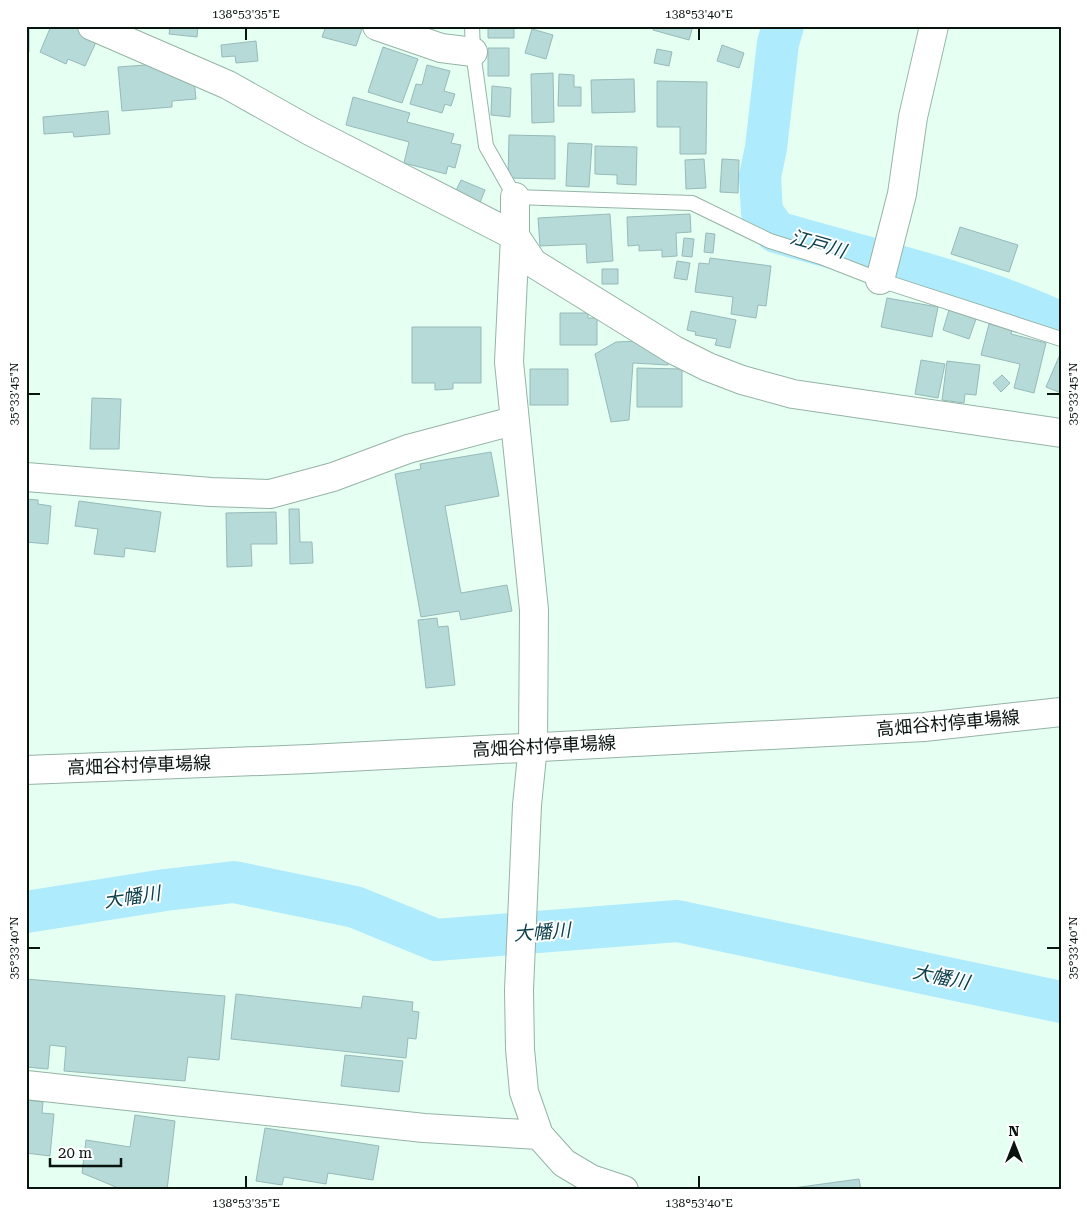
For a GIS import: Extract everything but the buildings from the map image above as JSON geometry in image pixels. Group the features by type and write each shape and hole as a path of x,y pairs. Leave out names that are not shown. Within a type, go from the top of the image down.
{"street":[{"path":"92,26 228,85 310,131 515,236 533,262 674,350 708,367 742,380 793,394 1061,433"},
{"path":"377,26 441,48 472,39"},
{"path":"883,269 902,194 913,117 934,26"},
{"path":"515,197 509,362 513,421 534,610 533,746 527,805 519,990 520,1049 524,1092 539,1135 564,1163 591,1179 624,1190"},
{"path":"26,477 211,492 270,494 333,477 408,449 513,421"},
{"name":"高畑谷村停車場線","path":"26,770 309,759 924,727 1061,712"},
{"path":"26,1086 424,1128 539,1135"}],"lane":[{"path":"472,39 486,146 515,197 692,203 770,241 821,256 883,269 1061,339"}],"waterway":[{"name":"江戸川","path":"783,26 778,43 766,148 760,176 762,212 776,232 957,283 1028,308 1061,323"},
{"name":"大幡川","path":"26,912 165,890 234,882 355,907 436,940 677,921 1061,1002"}]}
